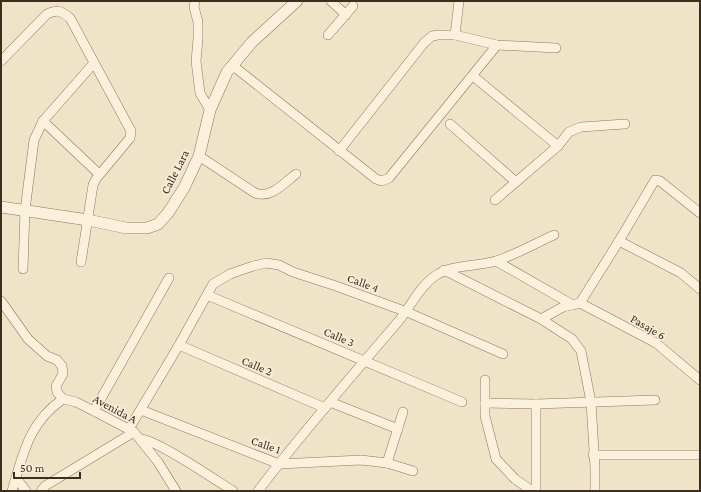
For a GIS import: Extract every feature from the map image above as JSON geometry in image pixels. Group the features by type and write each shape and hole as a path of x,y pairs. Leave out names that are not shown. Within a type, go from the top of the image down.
{"street":[{"name":"Calle Lara","path":"1,207 88,220 126,228 148,228 158,224 168,213 184,188 199,156 210,110 227,72 252,42 297,1"},
{"path":"331,1 346,14"},
{"path":"455,35 459,1"},
{"path":"192,3 198,22 196,61 200,93 210,110"},
{"path":"328,35 354,6"},
{"path":"1,61 47,14 54,10 63,12 70,18 130,131 130,138 99,174 94,185 81,262"},
{"path":"339,151 424,43 432,36 455,35 497,45 556,48"},
{"path":"232,65 376,180 382,181 390,178 497,45"},
{"path":"23,269 25,210 34,140 43,121 94,63"},
{"path":"473,76 558,146"},
{"path":"43,121 99,174"},
{"path":"450,124 516,182"},
{"path":"495,200 558,146 569,132 581,127 625,124"},
{"path":"199,156 255,193 262,196 269,195 296,174"},
{"path":"541,319 563,307 576,304 619,241 654,181 660,181 700,213"},
{"path":"258,491 327,405 407,312 423,287 433,277 444,270 496,261 554,235"},
{"path":"619,241 681,273 700,289"},
{"name":"Pasaje 6","path":"496,261 576,304 656,343 700,380"},
{"name":"Calle 4","path":"207,295 213,284 230,274 266,263 279,265 293,272 407,312 503,354"},
{"path":"444,270 541,319 572,339 581,351 591,402 595,491"},
{"path":"94,411 169,278"},
{"path":"41,491 45,486 135,434 141,410 207,295"},
{"name":"Calle 3","path":"207,295 462,402"},
{"path":"1,301 28,338 47,356 57,360 62,366 63,374 56,386 63,400 53,406 38,421 26,443 12,491"},
{"name":"Calle 2","path":"179,345 327,405 398,429"},
{"path":"485,380 486,416 496,459 515,479 532,491"},
{"name":"Avenida A","path":"63,400 76,402 135,434 158,462 175,491"},
{"path":"485,403 536,404 655,400"},
{"path":"536,404 536,491"},
{"name":"Calle 1","path":"141,410 279,464 361,460 387,463 413,471"},
{"path":"387,463 403,412"},
{"path":"135,434 159,445 233,491"},
{"path":"593,455 700,455"},
{"path":"16,478 26,491"}]}
